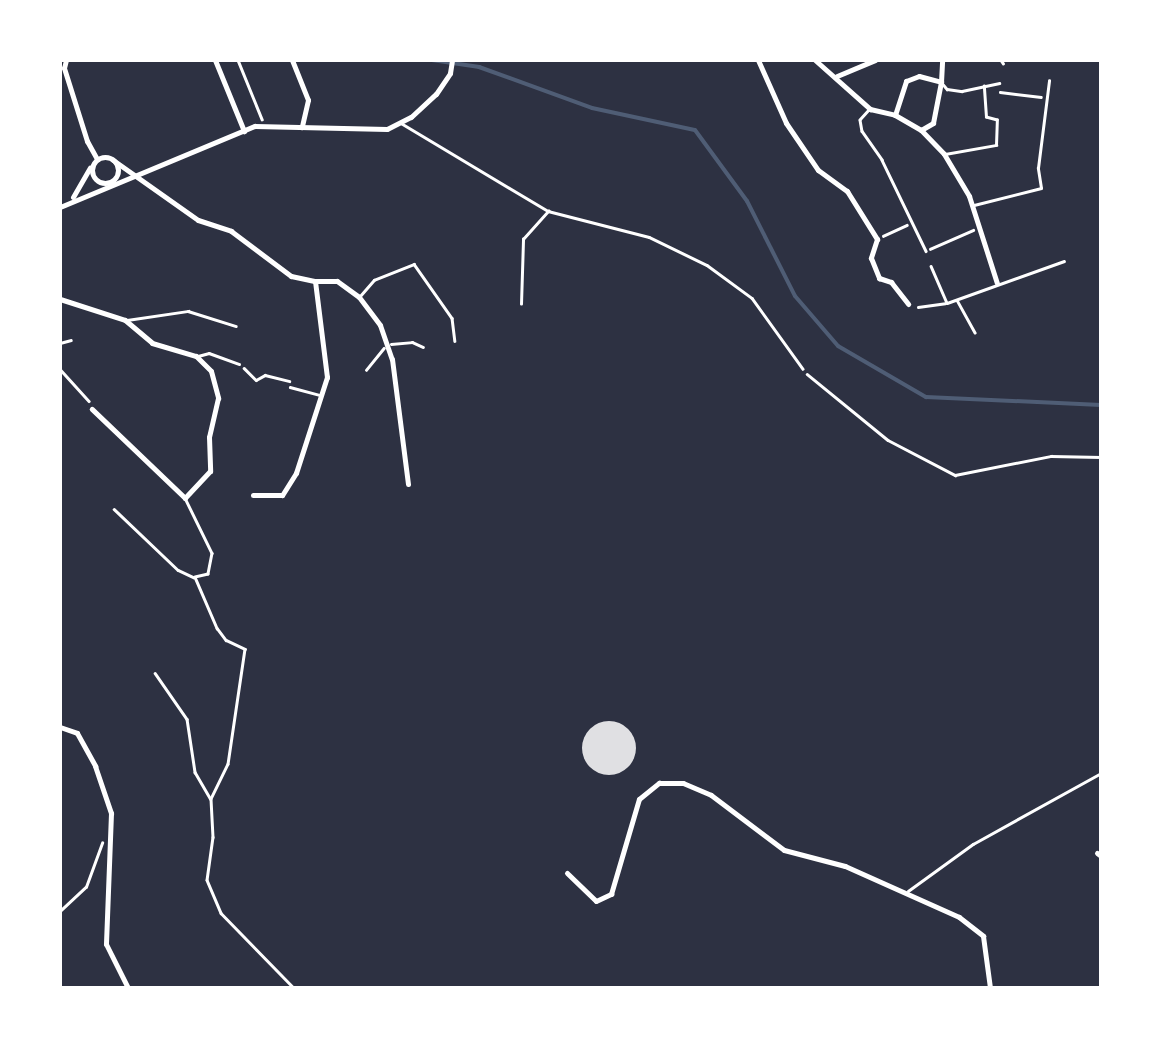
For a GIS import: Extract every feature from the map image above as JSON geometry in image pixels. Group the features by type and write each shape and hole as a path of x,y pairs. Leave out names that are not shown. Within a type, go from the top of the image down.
{"street":[{"path":"215,60 244,131"},
{"path":"292,60 308,100 302,127"},
{"path":"60,207 108,183 138,175 244,131 265,126 386,128 436,94 450,73 452,60"},
{"path":"758,60 786,123 818,170 847,191 877,238 870,258 879,278 890,282 908,304"},
{"path":"815,60 870,109 896,115 922,130 944,154 972,205 997,283"},
{"path":"836,76 876,60"},
{"path":"922,130 933,124 942,60"},
{"path":"63,65 87,141 98,158 113,160 138,175 198,220 231,231 291,276 337,281 359,298 380,325 387,345 408,484"},
{"path":"896,115 906,81 919,76 941,82"},
{"path":"71,200 98,158"},
{"path":"108,183 118,171 113,160"},
{"path":"92,165 96,181 108,183"},
{"path":"253,495 282,494 296,473 328,378 316,281"},
{"path":"60,299 125,320 152,343 196,356 211,371 218,398 209,437 210,471 184,498 92,409"},
{"path":"60,726 77,733 95,766 111,813 105,878 106,944 128,988"},
{"path":"567,873 596,901 611,894 640,799 659,783 682,782 711,796 784,850 846,866 959,917 983,936 990,988"}],"lane":[{"path":"972,205 1042,188 1038,168 1049,81"},
{"path":"941,82 947,89 962,91 999,83"},
{"path":"944,154 996,146 997,120 986,117 984,86"},
{"path":"870,109 860,120 862,131 882,160 926,251"},
{"path":"400,122 548,211 649,236 706,264 752,298 803,369"},
{"path":"520,304 523,239 548,211"},
{"path":"918,307 947,302 1064,261"},
{"path":"359,298 374,280 414,264 452,318 456,341"},
{"path":"931,266 947,302"},
{"path":"956,299 975,332"},
{"path":"125,320 188,311 236,326"},
{"path":"60,343 71,340"},
{"path":"366,370 387,345 412,342 423,347"},
{"path":"196,356 209,353 240,364"},
{"path":"290,388 320,396"},
{"path":"114,509 178,570 194,577 208,574 212,553 184,498"},
{"path":"194,577 226,640 244,650 228,764 211,799"},
{"path":"155,673 187,719 195,772 211,799 213,837 207,880 221,913 294,988"},
{"path":"908,891 973,844 1101,773"}],"path":[{"path":"238,60 265,126"},
{"path":"999,83 1000,92 1047,97"},
{"path":"877,238 912,222"},
{"path":"926,251 979,227"},
{"path":"240,364 256,380 265,374 290,382 290,388"},
{"path":"60,369 92,409"},
{"path":"803,369 888,440 956,475 1051,456 1101,457"},
{"path":"60,911 86,887 96,850 111,833"}],"building":[{"path":"609,721 628,729 636,748 628,767 609,775 590,767 582,748 590,729"}],"waterway":[{"path":"432,60 479,67 592,108 695,130 747,201 795,296 838,346 926,397 1101,405"}]}
